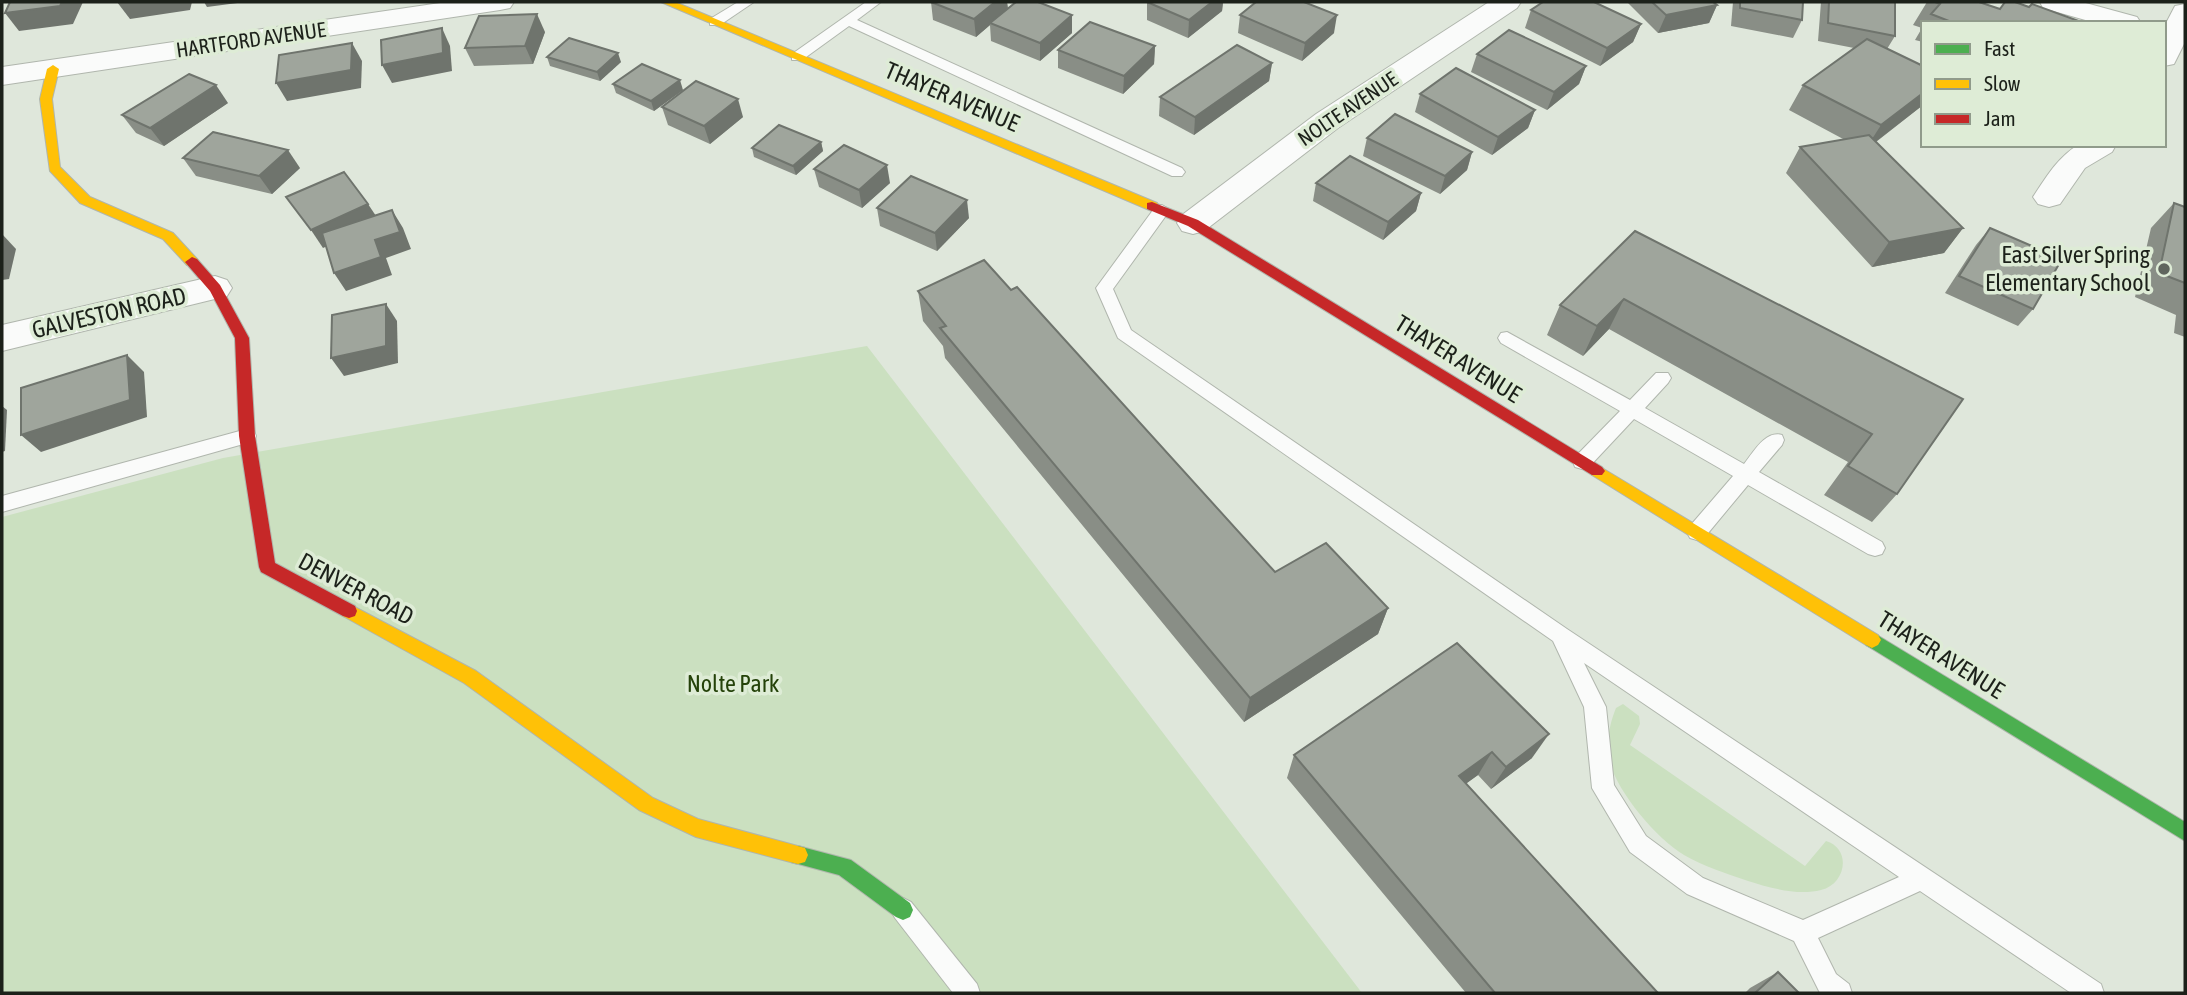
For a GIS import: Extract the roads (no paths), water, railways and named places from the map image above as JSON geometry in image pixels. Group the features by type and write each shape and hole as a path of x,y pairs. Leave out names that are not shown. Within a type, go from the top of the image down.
{"street":[{"name":"HARTFORD AVENUE","path":"2,76 500,2"},
{"name":"THAYER AVENUE","path":"666,2 1193,223 2185,832"},
{"name":"NOLTE AVENUE","path":"1193,223 1327,121 1507,2"},
{"path":"2053,2 2120,21"},
{"name":"DENVER ROAD","path":"53,69 46,99 54,168 85,200 168,236 215,288 242,338 247,436 267,567 470,677 646,804 696,828 844,867 903,910"},
{"path":"2049,197 2074,161 2098,147"},
{"name":"GALVESTON ROAD","path":"2,338 215,288"}],"lane":[{"path":"715,22 747,2"},
{"path":"797,57 874,2"},
{"path":"848,21 1177,172"},
{"path":"1162,210 1104,288 1124,334 1560,635 2092,993"},
{"path":"1507,338 1875,548"},
{"path":"1582,462 1662,378"},
{"path":"2,504 247,436"},
{"path":"1697,532 1775,440"},
{"path":"1560,635 1595,706 1603,788 1638,844 1695,886 1803,932 1826,983 1840,993"},
{"path":"1803,932 1921,879"},
{"path":"903,910 968,993"}],"place":[{"name":"East Silver Spring Elementary School","path":"2164,269"}],"park label":[{"name":"Nolte Park","path":"733,684"}]}
